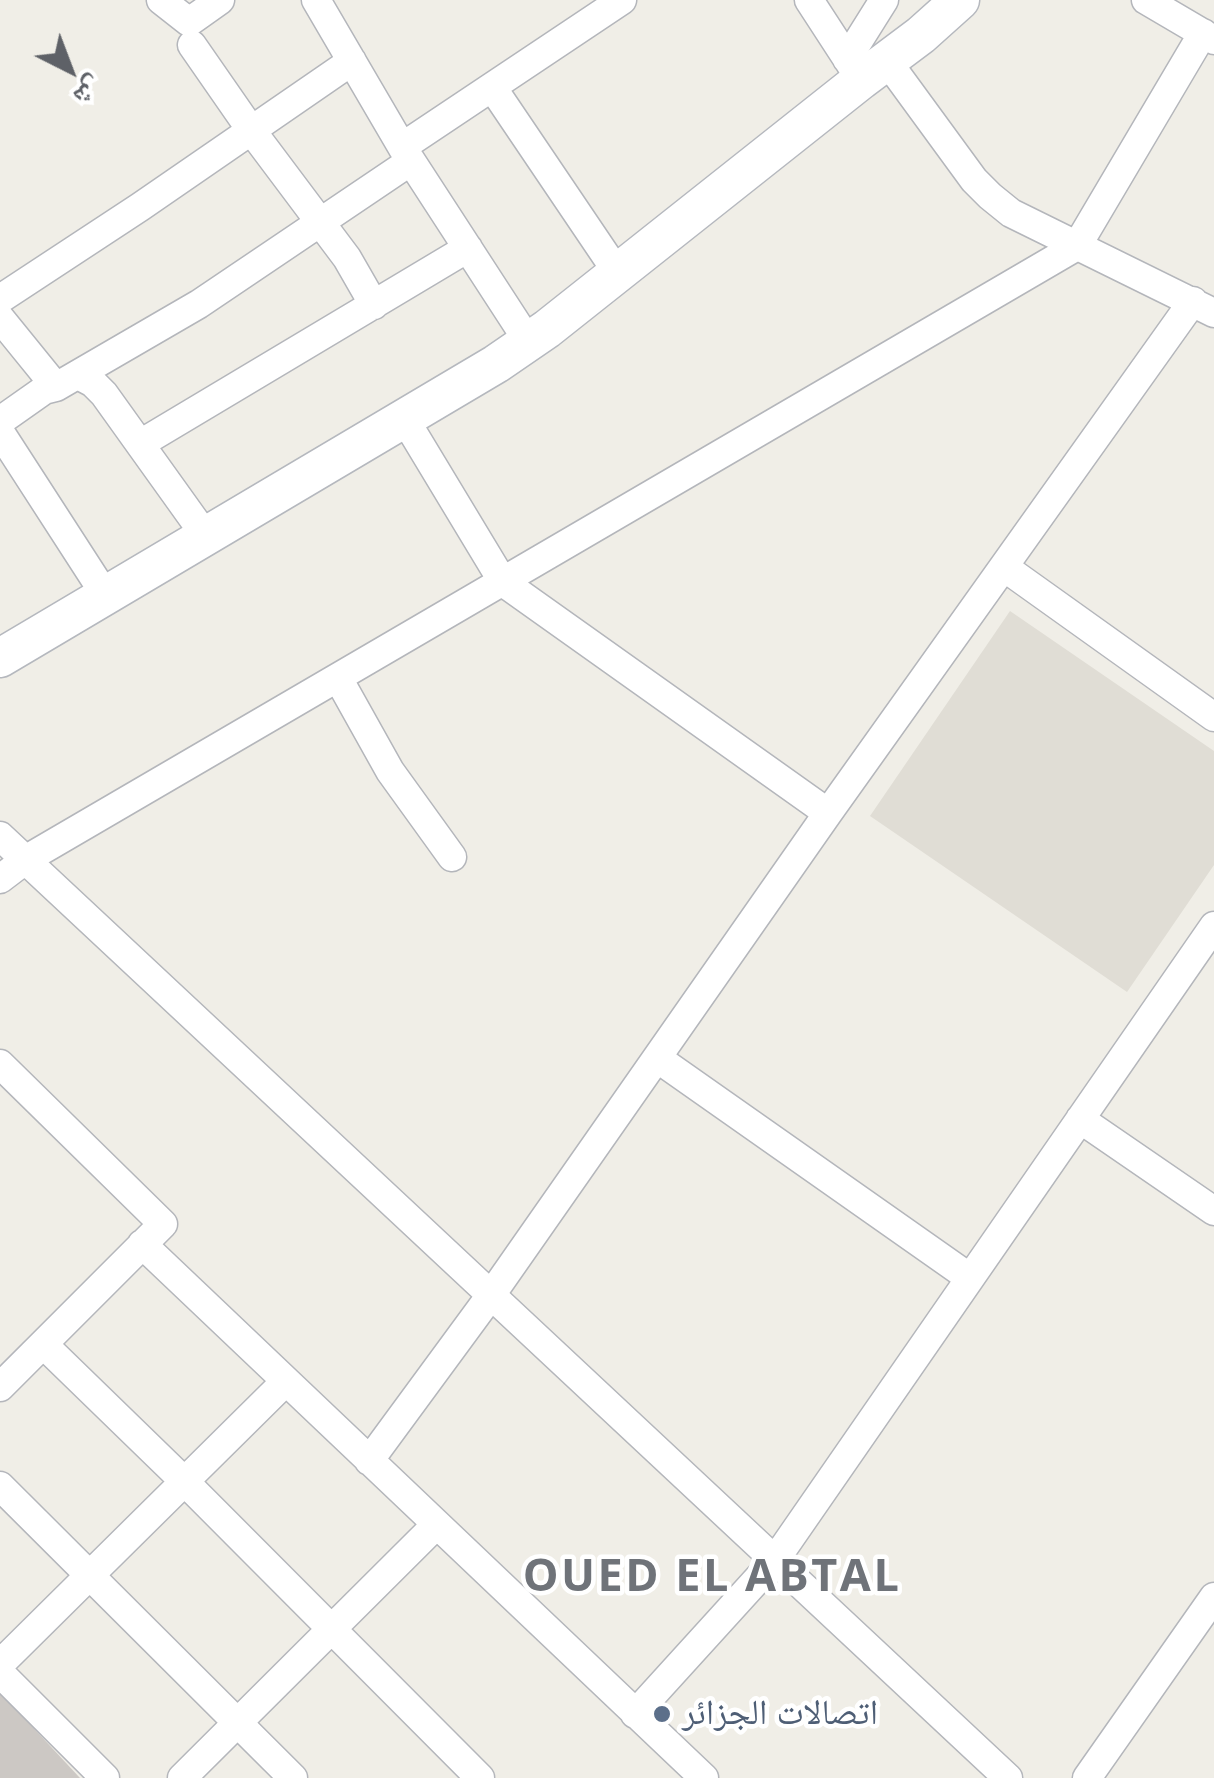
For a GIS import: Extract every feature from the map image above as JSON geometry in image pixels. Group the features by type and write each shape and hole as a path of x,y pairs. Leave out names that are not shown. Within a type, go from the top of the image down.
{"street":[{"path":"161,0 190,22 220,0"},
{"path":"316,0 406,154 528,342"},
{"path":"0,420 44,390 67,381 199,304 320,222 492,87 622,0"},
{"path":"369,1461 491,1295 1004,567 1203,307 1012,213 990,196 865,67 808,0"},
{"path":"865,67 884,0"},
{"path":"3,651 106,596 547,330 865,67 921,36 960,0"},
{"path":"0,879 25,860 1077,246 1208,36 1146,0"},
{"path":"192,45 347,258 374,306"},
{"path":"0,299 352,62"},
{"path":"492,87 618,272"},
{"path":"140,444 468,248"},
{"path":"0,318 67,381 93,383 104,394 205,535"},
{"path":"404,418 503,582 828,813"},
{"path":"0,432 106,596"},
{"path":"1004,567 1214,717"},
{"path":"338,678 390,771 452,857"},
{"path":"0,836 1008,1778"},
{"path":"635,1714 775,1560 1080,1119 1210,941"},
{"path":"657,1058 970,1278"},
{"path":"0,1064 163,1224 43,1344 4,1374"},
{"path":"1080,1119 1214,1211"},
{"path":"142,1244 704,1778"},
{"path":"43,1344 480,1778"},
{"path":"0,1664 286,1381"},
{"path":"0,1486 293,1778"},
{"path":"182,1778 436,1525"},
{"path":"1088,1778 1214,1597"},
{"path":"0,1673 105,1778"}],"shaded area":[{"path":"1010,611 1214,751 1214,865 1127,992 870,816"}],"building":[{"path":"0,1692 80,1778 0,1778"}],"place":[{"name":"اتصالات الجزائر","path":"662,1714"}],"district":[{"name":"OUED EL ABTAL","path":"712,1578"}]}
